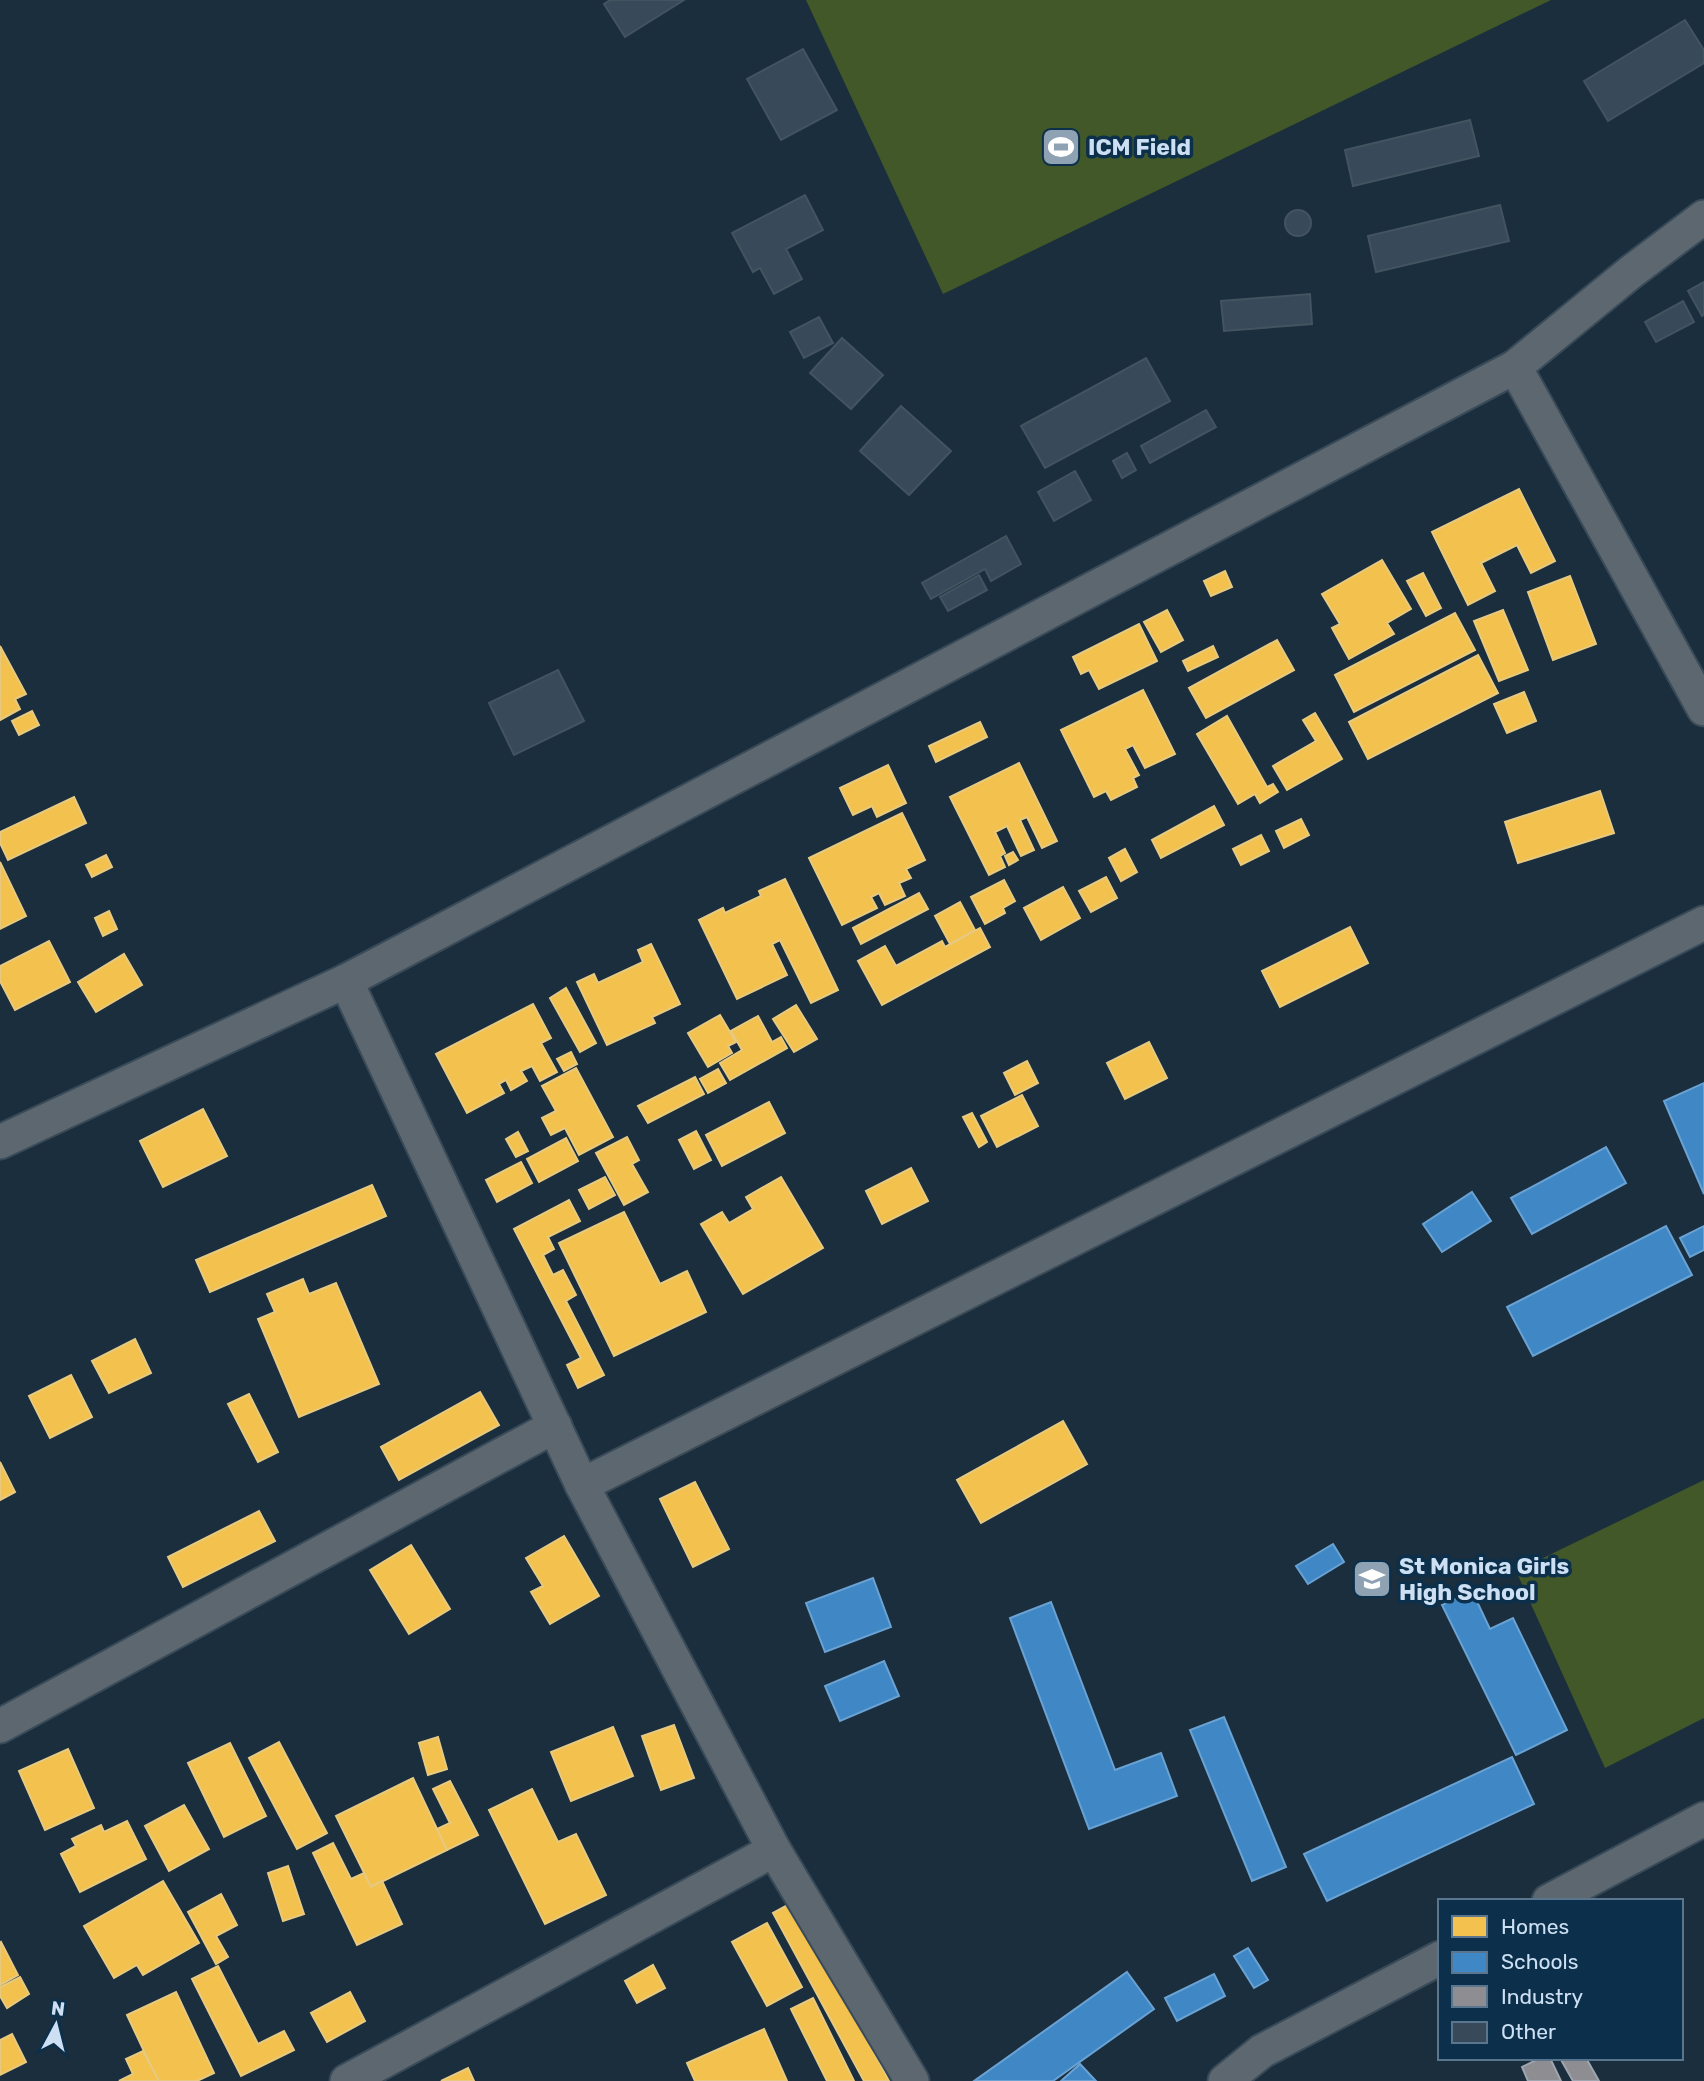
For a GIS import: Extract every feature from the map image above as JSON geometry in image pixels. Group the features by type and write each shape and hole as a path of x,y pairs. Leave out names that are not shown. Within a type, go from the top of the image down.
{"street":[{"path":"0,1142 346,981 1515,368 1631,272 1704,217"},
{"path":"1515,368 1704,709"},
{"path":"582,1485 1704,923"},
{"path":"346,981 582,1485 774,1850 912,2081"},
{"path":"0,1726 555,1426"},
{"path":"1553,1899 1704,1819"},
{"path":"348,2081 774,1850"},
{"path":"1225,2081 1262,2051 1438,1959"}],"green space":[{"name":"ICM Field","path":"806,0 1551,0 943,294"},
{"path":"1704,1480 1704,1718 1605,1768 1516,1571"}],"building: Homes":[{"path":"1519,489 1555,561 1531,573 1517,545 1481,563 1495,591 1468,605 1432,532"},
{"path":"1382,560 1411,609 1387,623 1394,634 1349,659 1332,628 1340,624 1322,594"},
{"path":"1225,571 1232,587 1211,596 1204,581"},
{"path":"1423,573 1441,608 1426,616 1407,581"},
{"path":"1570,576 1596,644 1553,660 1528,592"},
{"path":"1167,610 1183,640 1161,652 1144,622"},
{"path":"1503,610 1528,670 1499,681 1474,621"},
{"path":"1455,613 1475,650 1354,712 1335,675"},
{"path":"1139,624 1157,661 1099,689 1089,670 1081,674 1073,657"},
{"path":"1277,640 1294,670 1206,718 1189,688"},
{"path":"0,646 26,694 15,699 20,709 0,720"},
{"path":"1213,646 1218,657 1188,671 1183,661"},
{"path":"1478,655 1498,693 1368,759 1349,722"},
{"path":"1143,690 1175,754 1145,768 1133,745 1125,749 1139,775 1133,778 1137,787 1111,800 1106,791 1094,797 1061,730"},
{"path":"1524,692 1536,721 1507,733 1494,704"},
{"path":"32,711 39,725 19,735 12,721"},
{"path":"1315,713 1342,759 1287,790 1273,766 1316,741 1303,720"},
{"path":"1227,716 1267,787 1273,784 1278,792 1260,803 1255,794 1238,804 1197,734"},
{"path":"980,722 987,737 936,762 929,746"},
{"path":"1019,763 1057,841 1042,848 1027,817 1020,820 1034,850 1021,856 1007,826 995,832 1005,853 1000,856 1005,867 989,875 950,797"},
{"path":"888,765 906,803 877,817 872,806 853,815 840,788"},
{"path":"1600,791 1614,833 1518,863 1505,822"},
{"path":"74,797 86,823 8,860 0,843 0,832"},
{"path":"1214,806 1224,825 1161,858 1152,840"},
{"path":"902,813 925,860 906,869 911,878 899,883 905,896 885,905 879,893 871,897 877,908 842,925 809,858"},
{"path":"1301,819 1309,835 1284,848 1276,831"},
{"path":"1261,835 1269,851 1241,865 1233,849"},
{"path":"1125,849 1137,872 1121,881 1109,858"},
{"path":"1013,852 1018,860 1009,865 1005,856"},
{"path":"106,855 112,867 92,877 86,865"},
{"path":"0,862 26,916 0,929"},
{"path":"1106,877 1117,898 1091,912 1079,891"},
{"path":"785,879 838,990 811,1003 780,940 772,944 787,975 737,999 699,920 723,908 725,913 761,896 759,891"},
{"path":"1004,880 1015,901 1003,908 1005,913 985,924 971,897"},
{"path":"1063,887 1080,918 1041,940 1024,908"},
{"path":"919,893 928,909 861,944 853,928"},
{"path":"960,902 975,930 950,944 935,916"},
{"path":"109,911 117,929 103,936 95,918"},
{"path":"1350,927 1368,963 1280,1007 1262,971"},
{"path":"980,928 990,947 882,1005 858,961 885,946 896,966 942,941 945,947"},
{"path":"49,941 70,982 15,1010 0,981 0,966"},
{"path":"651,944 680,1004 652,1017 655,1023 607,1045 577,982 594,974 598,983 643,962 638,950"},
{"path":"124,954 142,985 96,1012 78,982"},
{"path":"566,988 596,1043 580,1052 550,998"},
{"path":"533,1004 551,1038 541,1043 557,1072 540,1081 532,1066 521,1071 527,1081 511,1090 506,1080 499,1084 504,1093 467,1113 436,1054"},
{"path":"796,1005 817,1039 794,1052 773,1019"},
{"path":"720,1015 736,1042 728,1046 732,1053 708,1067 688,1033"},
{"path":"758,1016 772,1042 781,1037 787,1048 730,1080 720,1063 742,1050 731,1031"},
{"path":"1149,1042 1167,1078 1125,1099 1107,1063"},
{"path":"571,1052 577,1064 564,1071 557,1059"},
{"path":"1027,1061 1038,1083 1015,1095 1004,1073"},
{"path":"576,1068 613,1137 579,1155 565,1128 551,1135 542,1118 556,1111 542,1086"},
{"path":"718,1069 726,1083 708,1093 700,1079"},
{"path":"695,1077 704,1094 648,1123 638,1106"},
{"path":"1022,1095 1038,1126 997,1147 981,1116"},
{"path":"769,1102 785,1133 722,1166 706,1135"},
{"path":"203,1109 227,1156 163,1187 140,1141"},
{"path":"972,1113 987,1142 979,1147 963,1117"},
{"path":"696,1131 711,1160 694,1169 679,1140"},
{"path":"518,1132 528,1151 516,1157 506,1139"},
{"path":"627,1137 639,1160 632,1164 648,1192 624,1205 596,1153"},
{"path":"566,1138 578,1161 539,1182 527,1159"},
{"path":"521,1162 532,1183 497,1202 486,1180"},
{"path":"911,1168 928,1201 882,1224 866,1191"},
{"path":"605,1177 615,1195 589,1209 579,1190"},
{"path":"781,1177 823,1248 743,1294 701,1224 722,1212 729,1223 753,1209 746,1197"},
{"path":"372,1185 386,1216 210,1292 196,1260"},
{"path":"569,1200 580,1221 548,1237 554,1249 543,1255 553,1275 563,1270 576,1295 566,1301 604,1375 578,1388 567,1365 581,1358 514,1229"},
{"path":"624,1212 660,1284 687,1271 706,1312 614,1356 559,1243"},
{"path":"303,1279 309,1294 336,1283 379,1384 299,1417 258,1319 275,1312 267,1294"},
{"path":"135,1339 151,1373 109,1393 92,1361"},
{"path":"71,1375 92,1417 50,1438 29,1396"},
{"path":"480,1392 499,1425 399,1480 381,1447"},
{"path":"249,1394 278,1452 258,1462 228,1404"},
{"path":"1063,1421 1087,1464 981,1523 957,1480"},
{"path":"0,1462 15,1492 0,1500"},
{"path":"695,1482 729,1549 693,1567 660,1499"},
{"path":"259,1511 275,1541 183,1587 168,1557"},
{"path":"564,1536 599,1596 550,1624 531,1592 543,1586 526,1558"},
{"path":"411,1545 450,1609 409,1634 370,1570"},
{"path":"674,1725 694,1778 661,1790 642,1736"},
{"path":"613,1727 633,1776 571,1801 551,1752"},
{"path":"438,1737 447,1769 428,1775 419,1743"},
{"path":"279,1742 327,1833 297,1849 249,1758"},
{"path":"230,1743 266,1816 224,1837 188,1763"},
{"path":"68,1749 94,1808 45,1830 19,1771"},
{"path":"413,1778 447,1850 371,1887 336,1816"},
{"path":"450,1781 478,1835 447,1850 437,1829 450,1823 433,1789"},
{"path":"532,1789 558,1842 576,1834 606,1895 545,1924 489,1810"},
{"path":"184,1805 209,1849 169,1871 145,1826"},
{"path":"127,1821 146,1859 80,1892 61,1854 76,1846 72,1839 101,1825 104,1832"},
{"path":"333,1843 351,1879 364,1873 371,1887 382,1881 402,1924 357,1945 313,1853"},
{"path":"288,1866 304,1914 283,1921 268,1873"},
{"path":"163,1881 199,1943 143,1975 137,1965 114,1978 84,1926"},
{"path":"221,1894 237,1925 216,1936 228,1957 216,1964 188,1912"},
{"path":"793,1902 889,2081 864,2081 773,1913"},
{"path":"767,1923 802,1987 767,2006 732,1942"},
{"path":"0,1943 18,1975 0,1985"},
{"path":"653,1965 665,1988 637,2003 625,1981"},
{"path":"218,1966 258,2044 284,2031 294,2050 241,2076 192,1979"},
{"path":"20,1977 29,1994 7,2008 0,1996 0,1987"},
{"path":"176,1992 214,2073 197,2081 158,2081 127,2015"},
{"path":"350,1992 365,2021 327,2042 311,2013"},
{"path":"813,1998 854,2081 827,2081 791,2009"},
{"path":"764,2029 787,2081 695,2081 687,2063"},
{"path":"12,2034 26,2062 0,2075 0,2040"},
{"path":"143,2051 159,2081 119,2081 133,2074 126,2059"},
{"path":"468,2068 474,2081 441,2081"}],"building: Schools":[{"path":"1704,1083 1704,1194 1664,1101"},
{"path":"1606,1147 1626,1183 1532,1234 1511,1198"},
{"path":"1472,1192 1491,1221 1442,1252 1423,1224"},
{"path":"1666,1226 1692,1275 1533,1356 1507,1307"},
{"path":"1704,1226 1704,1250 1690,1257 1680,1238"},
{"path":"1333,1544 1344,1562 1308,1584 1296,1566"},
{"path":"873,1578 891,1627 825,1652 806,1603"},
{"path":"1472,1591 1490,1629 1513,1618 1567,1730 1516,1755 1442,1605"},
{"path":"1051,1602 1115,1770 1161,1753 1177,1796 1089,1829 1010,1618"},
{"path":"884,1661 899,1696 840,1721 825,1686"},
{"path":"1224,1717 1286,1867 1252,1881 1190,1730"},
{"path":"1512,1757 1534,1804 1327,1901 1304,1854"},
{"path":"1248,1948 1268,1980 1254,1988 1234,1956"},
{"path":"1127,1972 1154,2009 1053,2081 974,2081"},
{"path":"1214,1974 1225,1996 1177,2021 1165,1998"},
{"path":"1080,2064 1096,2081 1061,2081"}],"building: Industry":[{"path":"1536,2060 1551,2060 1561,2081 1528,2081 1522,2067"},
{"path":"1561,2060 1587,2060 1599,2081 1573,2081"}],"building: Other":[{"path":"610,0 684,0 625,37 604,4"},
{"path":"1685,20 1704,50 1704,63 1608,121 1584,81"},
{"path":"803,49 837,110 781,140 747,79"},
{"path":"1470,120 1479,156 1353,186 1345,150"},
{"path":"805,195 823,230 786,249 802,279 774,294 760,268 753,272 732,233"},
{"path":"1500,205 1509,241 1376,272 1368,236"},
{"path":"1298,210 1308,213 1311,223 1308,233 1298,236 1288,233 1285,223 1288,213"},
{"path":"1704,282 1704,315 1702,316 1688,291"},
{"path":"1310,294 1312,324 1224,331 1221,301"},
{"path":"1683,301 1694,322 1656,342 1645,322"},
{"path":"819,317 833,343 804,358 790,332"},
{"path":"842,338 883,375 851,409 810,373"},
{"path":"1146,358 1170,401 1045,468 1021,426"},
{"path":"901,406 951,451 909,495 860,451"},
{"path":"1206,410 1216,427 1150,463 1141,446"},
{"path":"1127,453 1136,470 1122,478 1113,461"},
{"path":"1075,471 1091,500 1054,521 1038,492"},
{"path":"1006,536 1021,564 991,581 985,569 931,599 922,583"},
{"path":"979,575 987,590 948,611 940,597"},
{"path":"558,670 584,721 514,755 489,703"}],"place":[{"name":"ICM Field","path":"1061,147"},
{"name":"St Monica Girls High School","path":"1372,1579"}]}
